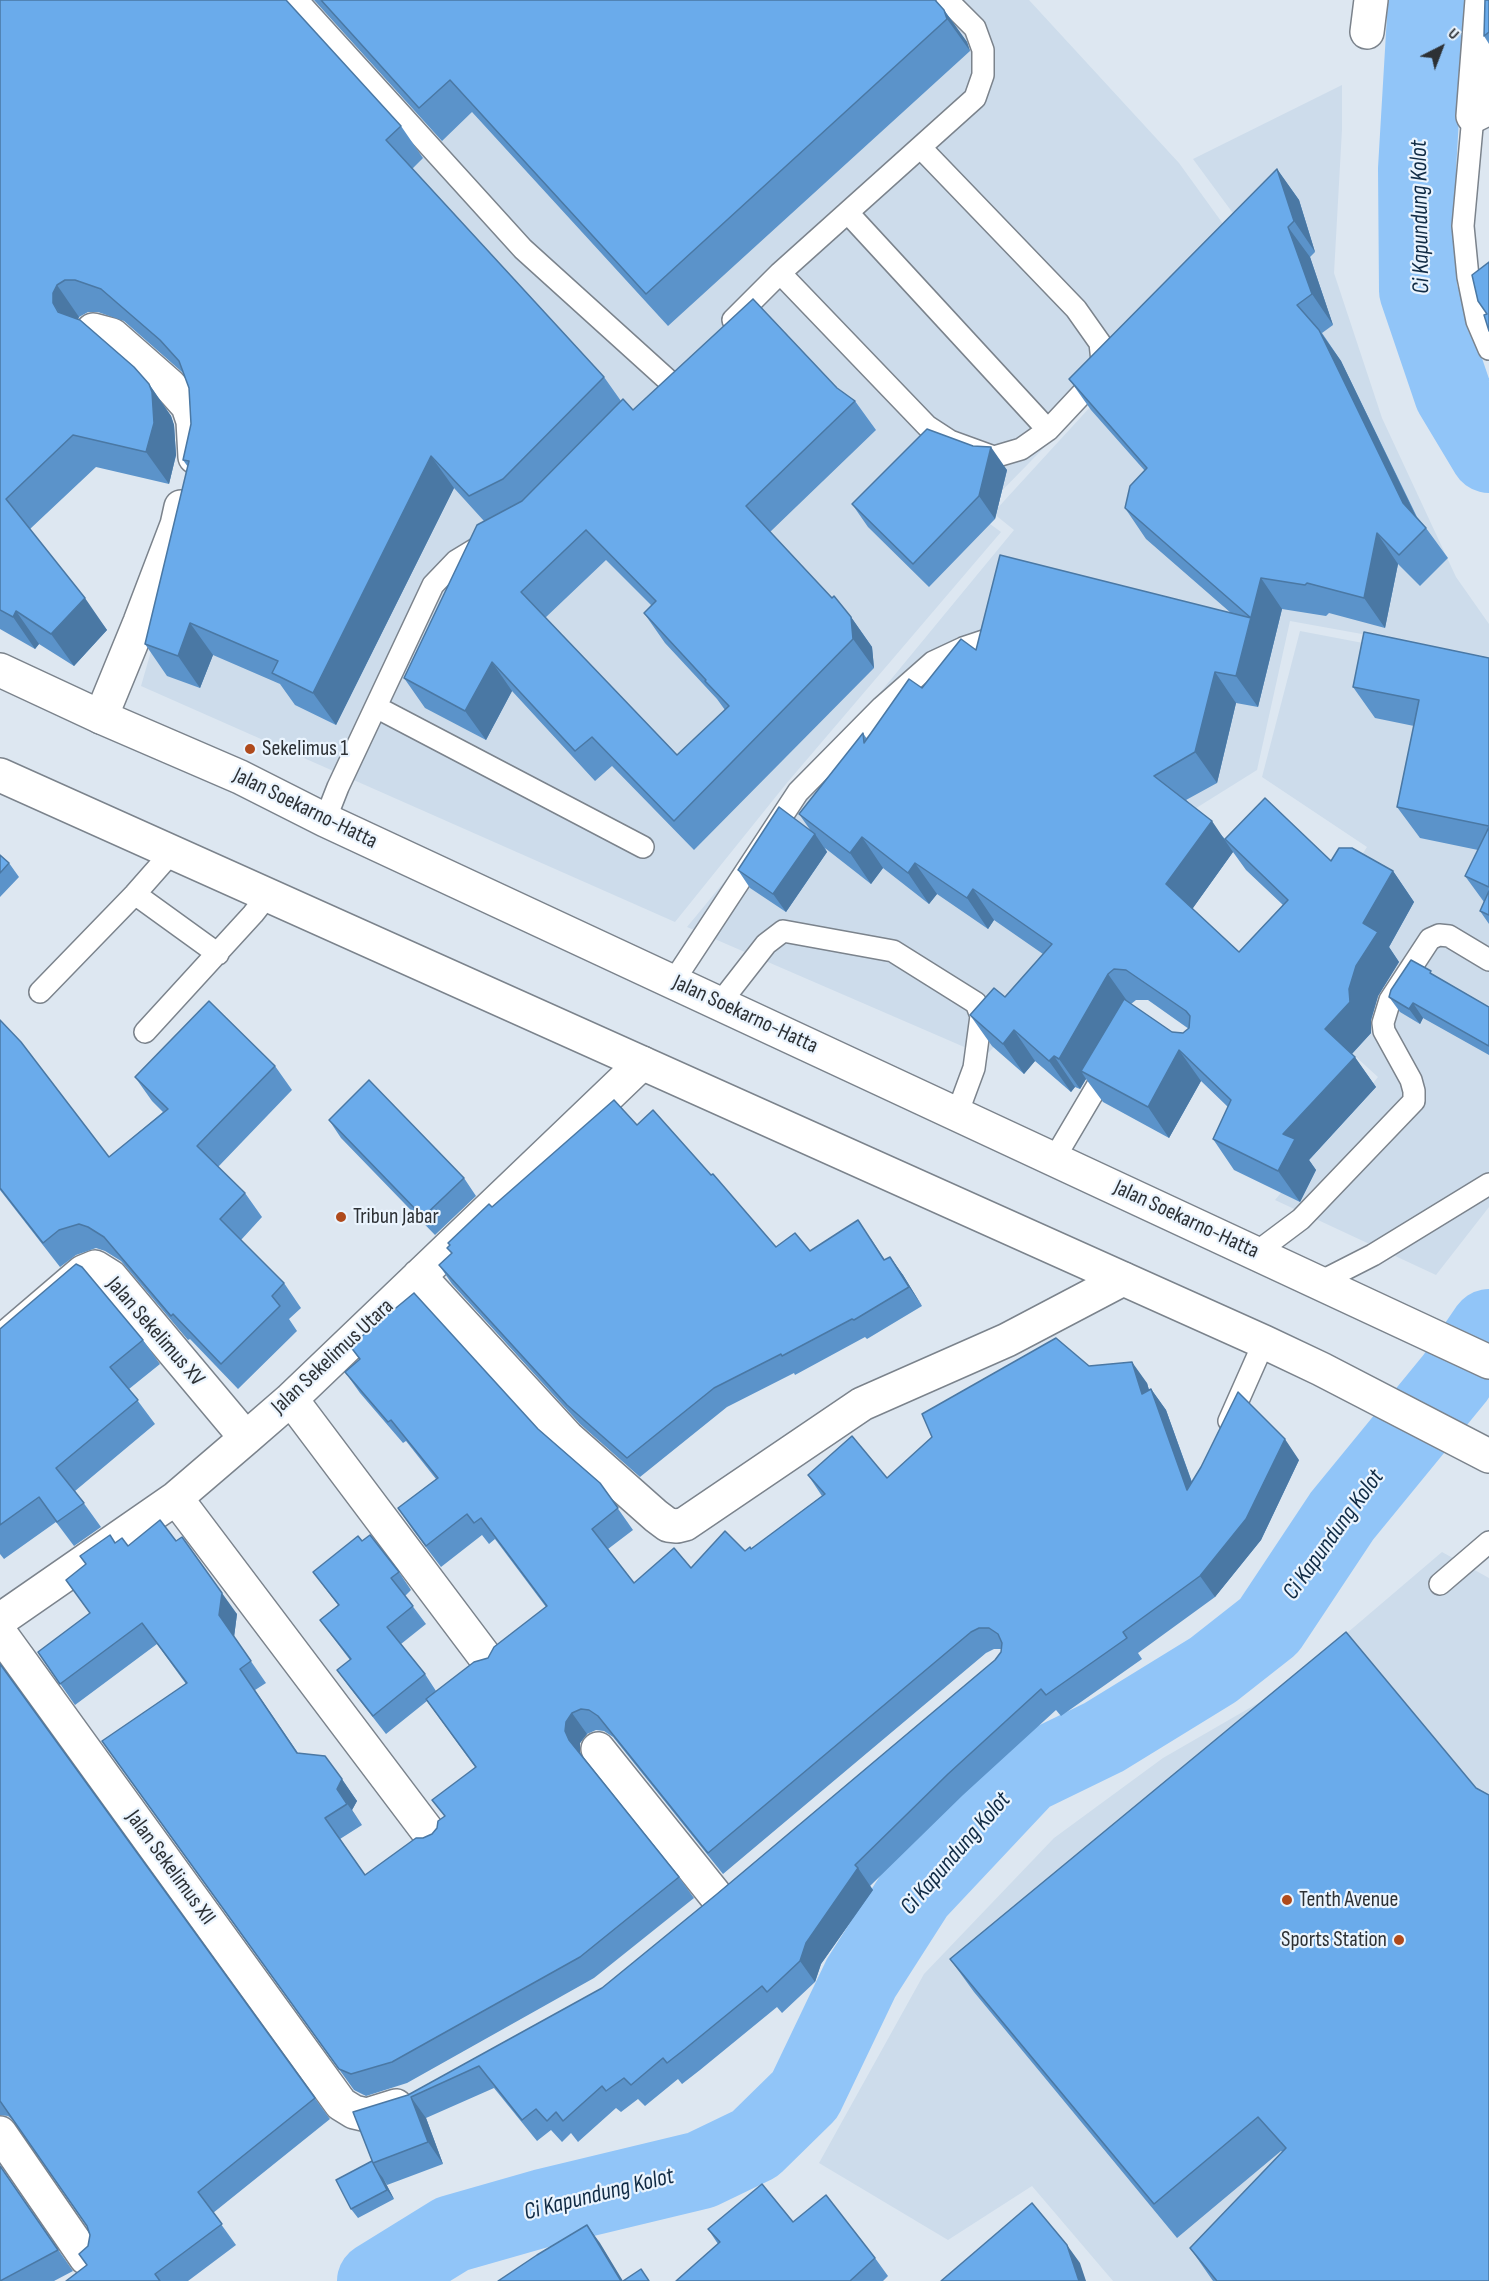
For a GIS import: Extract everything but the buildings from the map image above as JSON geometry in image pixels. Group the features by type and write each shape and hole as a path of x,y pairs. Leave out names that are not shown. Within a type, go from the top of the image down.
{"main road":[{"path":"1367,32 1371,0"},
{"path":"1481,112 1482,0"},
{"path":"93,330 112,335 170,386 188,406 193,421 195,457 177,525 101,717"},
{"name":"Jalan Soekarno-Hatta","path":"0,670 101,717 240,777 325,820 1489,1362"},
{"path":"0,775 1263,1342 1321,1369 1489,1456"},
{"name":"Jalan Sekelimus Utara","path":"0,1620 176,1498 291,1399 642,1063"},
{"name":"Jalan Sekelimus XV","path":"0,1343 83,1272 95,1267 111,1277 246,1438"},
{"path":"419,1276 567,1437 656,1516 668,1525 677,1526 685,1524 862,1404 1007,1340 1123,1280"},
{"path":"291,1399 491,1665"},
{"path":"176,1498 435,1840"},
{"name":"Jalan Sekelimus XII","path":"0,1633 341,2104 354,2112 367,2115 424,2095"},
{"path":"598,1749 720,1901"},
{"path":"693,1923 747,1879"},
{"path":"0,2133 86,2258"}],"lane":[{"path":"297,0 523,249 670,382"},
{"path":"721,332 780,273 975,98 983,75 983,50 975,28 947,0"},
{"path":"1481,112 1463,226 1468,277 1477,321 1489,349"},
{"path":"780,273 927,426 950,441 994,457 1021,449 1048,430 1093,382 1102,361 1100,343 1076,309 921,148"},
{"path":"848,213 1048,430"},
{"path":"654,398 687,365"},
{"path":"325,820 338,787 433,585 456,561 506,534"},
{"path":"673,982 798,792 882,706 933,662 990,639"},
{"path":"376,707 643,847"},
{"path":"40,992 135,894 172,852"},
{"path":"135,894 218,954"},
{"path":"145,1032 218,954 268,895"},
{"path":"720,1003 766,944 783,931 894,951 976,1003 981,1016 974,1068 957,1114"},
{"path":"1257,1252 1301,1219 1414,1101 1411,1080 1384,1031 1383,1023 1390,1000 1430,939 1439,935 1449,936 1489,960"},
{"path":"1054,1159 1118,1051"},
{"path":"1320,1282 1373,1255 1489,1184"},
{"path":"1221,1441 1263,1342"},
{"path":"1440,1584 1489,1542"}],"shaded area":[{"path":"0,0 1029,0 1179,163 1239,246 1249,235 1193,159 1342,85 1342,129 1334,273 1382,418 1456,577 1489,624 1489,657 1290,621 1257,770 1161,830 1067,975 985,1056 687,927 1014,530 993,513 1180,309 978,515 1001,532 786,784 675,922 141,686 218,419"},
{"path":"1300,631 1489,667 1489,1207 1436,1275 1275,1200 1378,1077 1262,972 1325,913 1367,847 1262,777"},
{"name":"Tenth Avenue","path":"1442,1552 1489,1578 1489,2281 1113,2281 1032,2186 948,2240 819,2163 924,1974 1054,1838 1163,1758 1279,1691"}],"waterway":[{"name":"Ci Kapundung Kolot","path":"1427,0 1417,169 1418,291 1453,394 1489,454"},
{"name":"Ci Kapundung Kolot","path":"376,2281 452,2234 543,2208 701,2170 755,2144 805,2095 861,1978 916,1892 1026,1775 1104,1737 1213,1670 1269,1626 1342,1516 1455,1378 1489,1328"}],"place":[{"name":"Sekelimus 1","path":"250,749"},
{"name":"Tribun Jabar","path":"341,1217"},
{"name":"Tenth Avenue","path":"1287,1900"},
{"name":"Sports Station","path":"1399,1940"}]}
